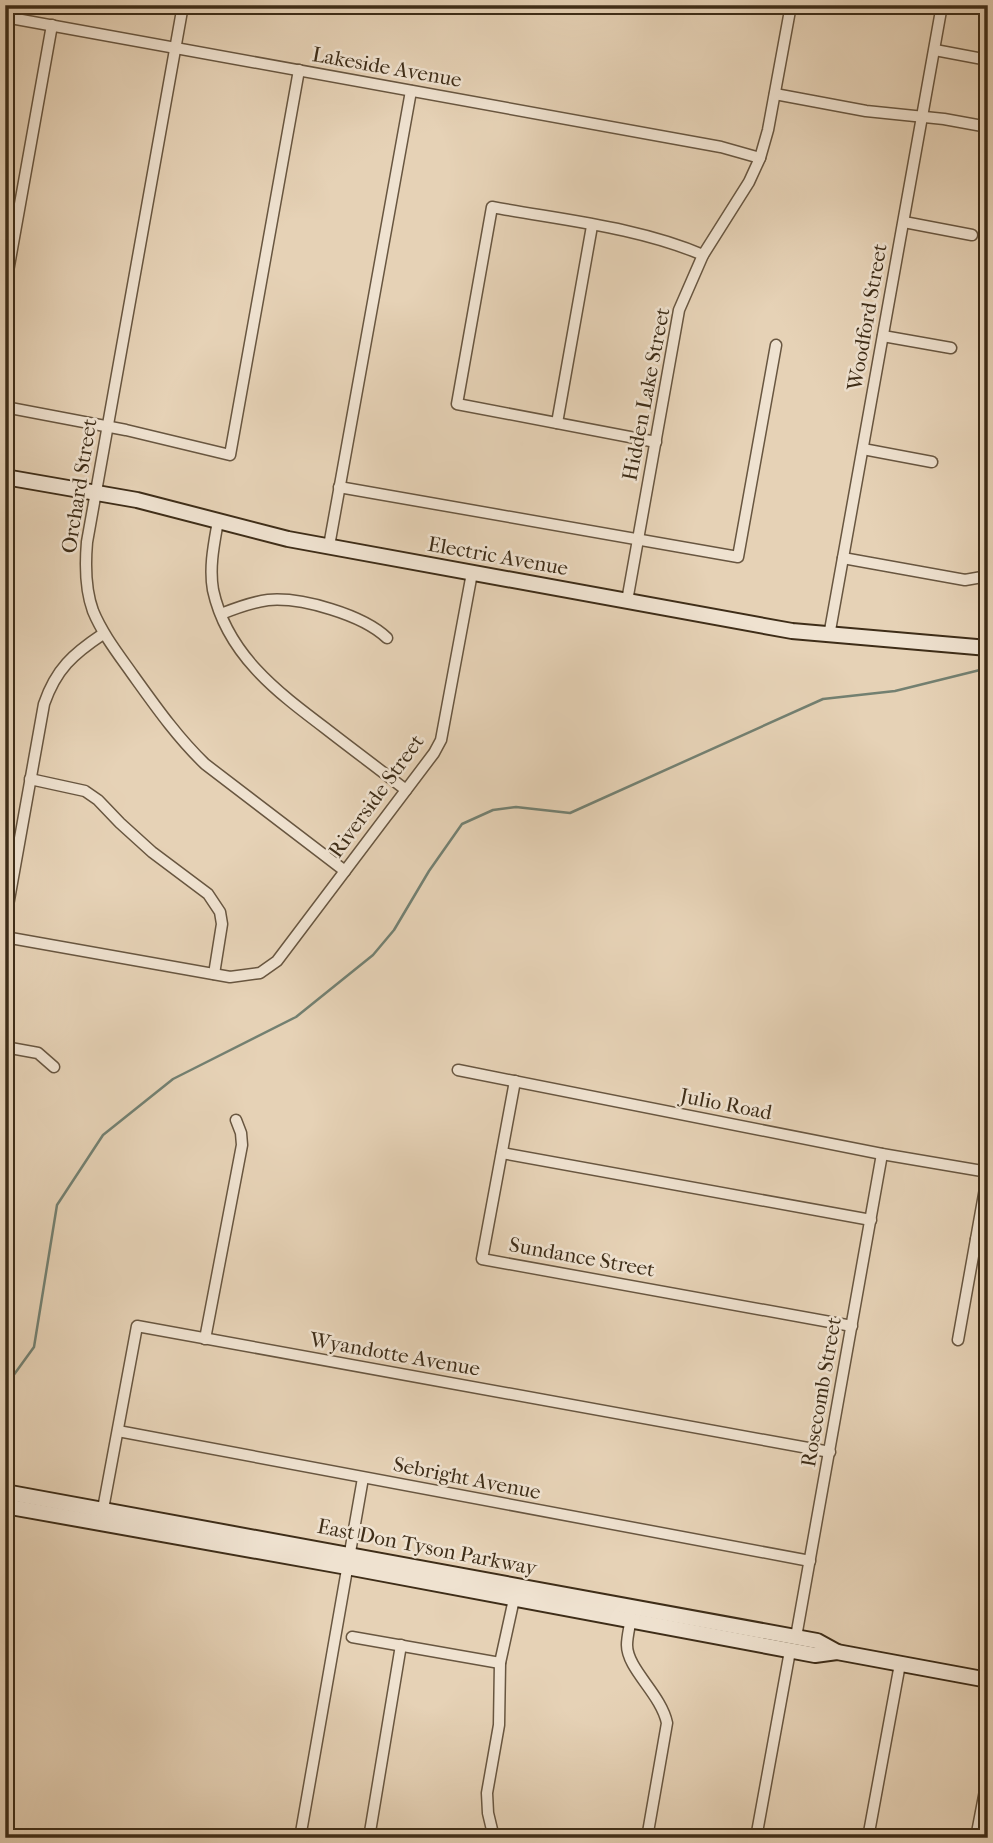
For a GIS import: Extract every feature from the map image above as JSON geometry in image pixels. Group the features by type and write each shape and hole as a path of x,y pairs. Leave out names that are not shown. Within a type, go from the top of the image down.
{"main road":[{"name":"Electric Avenue","path":"5,477 96,492 288,539 627,601 829,636 988,648"},
{"name":"East Don Tyson Parkway","path":"5,1492 793,1644 815,1655 838,1652 988,1680"},
{"name":"East Don Tyson Parkway","path":"5,1506 348,1560 514,1599 632,1613"}],"street":[{"name":"Orchard Street","path":"183,5 96,492 85,561 87,586 103,634 170,727 187,746 205,764 345,871"},
{"name":"Hidden Lake Street","path":"627,601 679,310 703,255 760,158 768,130 790,5"},
{"name":"Woodford Street","path":"829,636 942,5"},
{"name":"Lakeside Avenue","path":"5,17 721,147 760,158"},
{"path":"5,288 52,25"},
{"path":"935,50 988,60"},
{"path":"5,407 108,426 230,455 299,70"},
{"path":"329,546 411,90"},
{"path":"775,94 866,111 988,127"},
{"path":"656,442 457,404 492,207 648,236 703,255"},
{"path":"904,222 972,235"},
{"path":"557,423 592,226"},
{"path":"883,336 951,348"},
{"path":"339,487 738,557 776,345"},
{"path":"863,449 932,462"},
{"path":"218,521 212,569 213,589 229,634 264,680 406,790"},
{"path":"843,558 965,580 985,573"},
{"name":"Riverside Street","path":"214,974 246,976 260,973 277,961 441,740 472,573"},
{"path":"221,614 251,603 289,600 311,604 367,622 387,638"},
{"path":"5,922 44,704 50,686 76,652 103,634"},
{"path":"5,937 214,974 222,924 220,912 208,894 152,852 99,800 85,790 30,779"},
{"path":"5,1047 38,1054 54,1067"},
{"name":"Julio Road","path":"458,1070 882,1154 988,1172"},
{"name":"Sundance Street","path":"515,1082 482,1259 852,1326"},
{"path":"205,1339 242,1145 236,1120"},
{"path":"502,1153 871,1220"},
{"name":"Rosecomb Street","path":"756,1838 810,1561 882,1154"},
{"path":"958,1340 988,1172"},
{"path":"976,1239 988,1241"},
{"name":"Wyandotte Avenue","path":"103,1509 137,1326 830,1452"},
{"name":"Sebright Avenue","path":"117,1431 810,1561"},
{"path":"299,1838 363,1478"},
{"path":"494,1838 487,1793 499,1726 500,1663 514,1599"},
{"path":"632,1613 627,1645 629,1659 664,1709 667,1723 647,1838"},
{"path":"352,1637 500,1663"},
{"path":"369,1838 401,1645"},
{"path":"868,1838 900,1664"},
{"path":"976,1838 988,1775"}],"waterway":[{"path":"5,1387 34,1347 57,1205 103,1135 173,1079 296,1017 373,955 394,930 429,871 462,824 493,810 516,807 570,813 823,699 895,691 988,668"}]}
